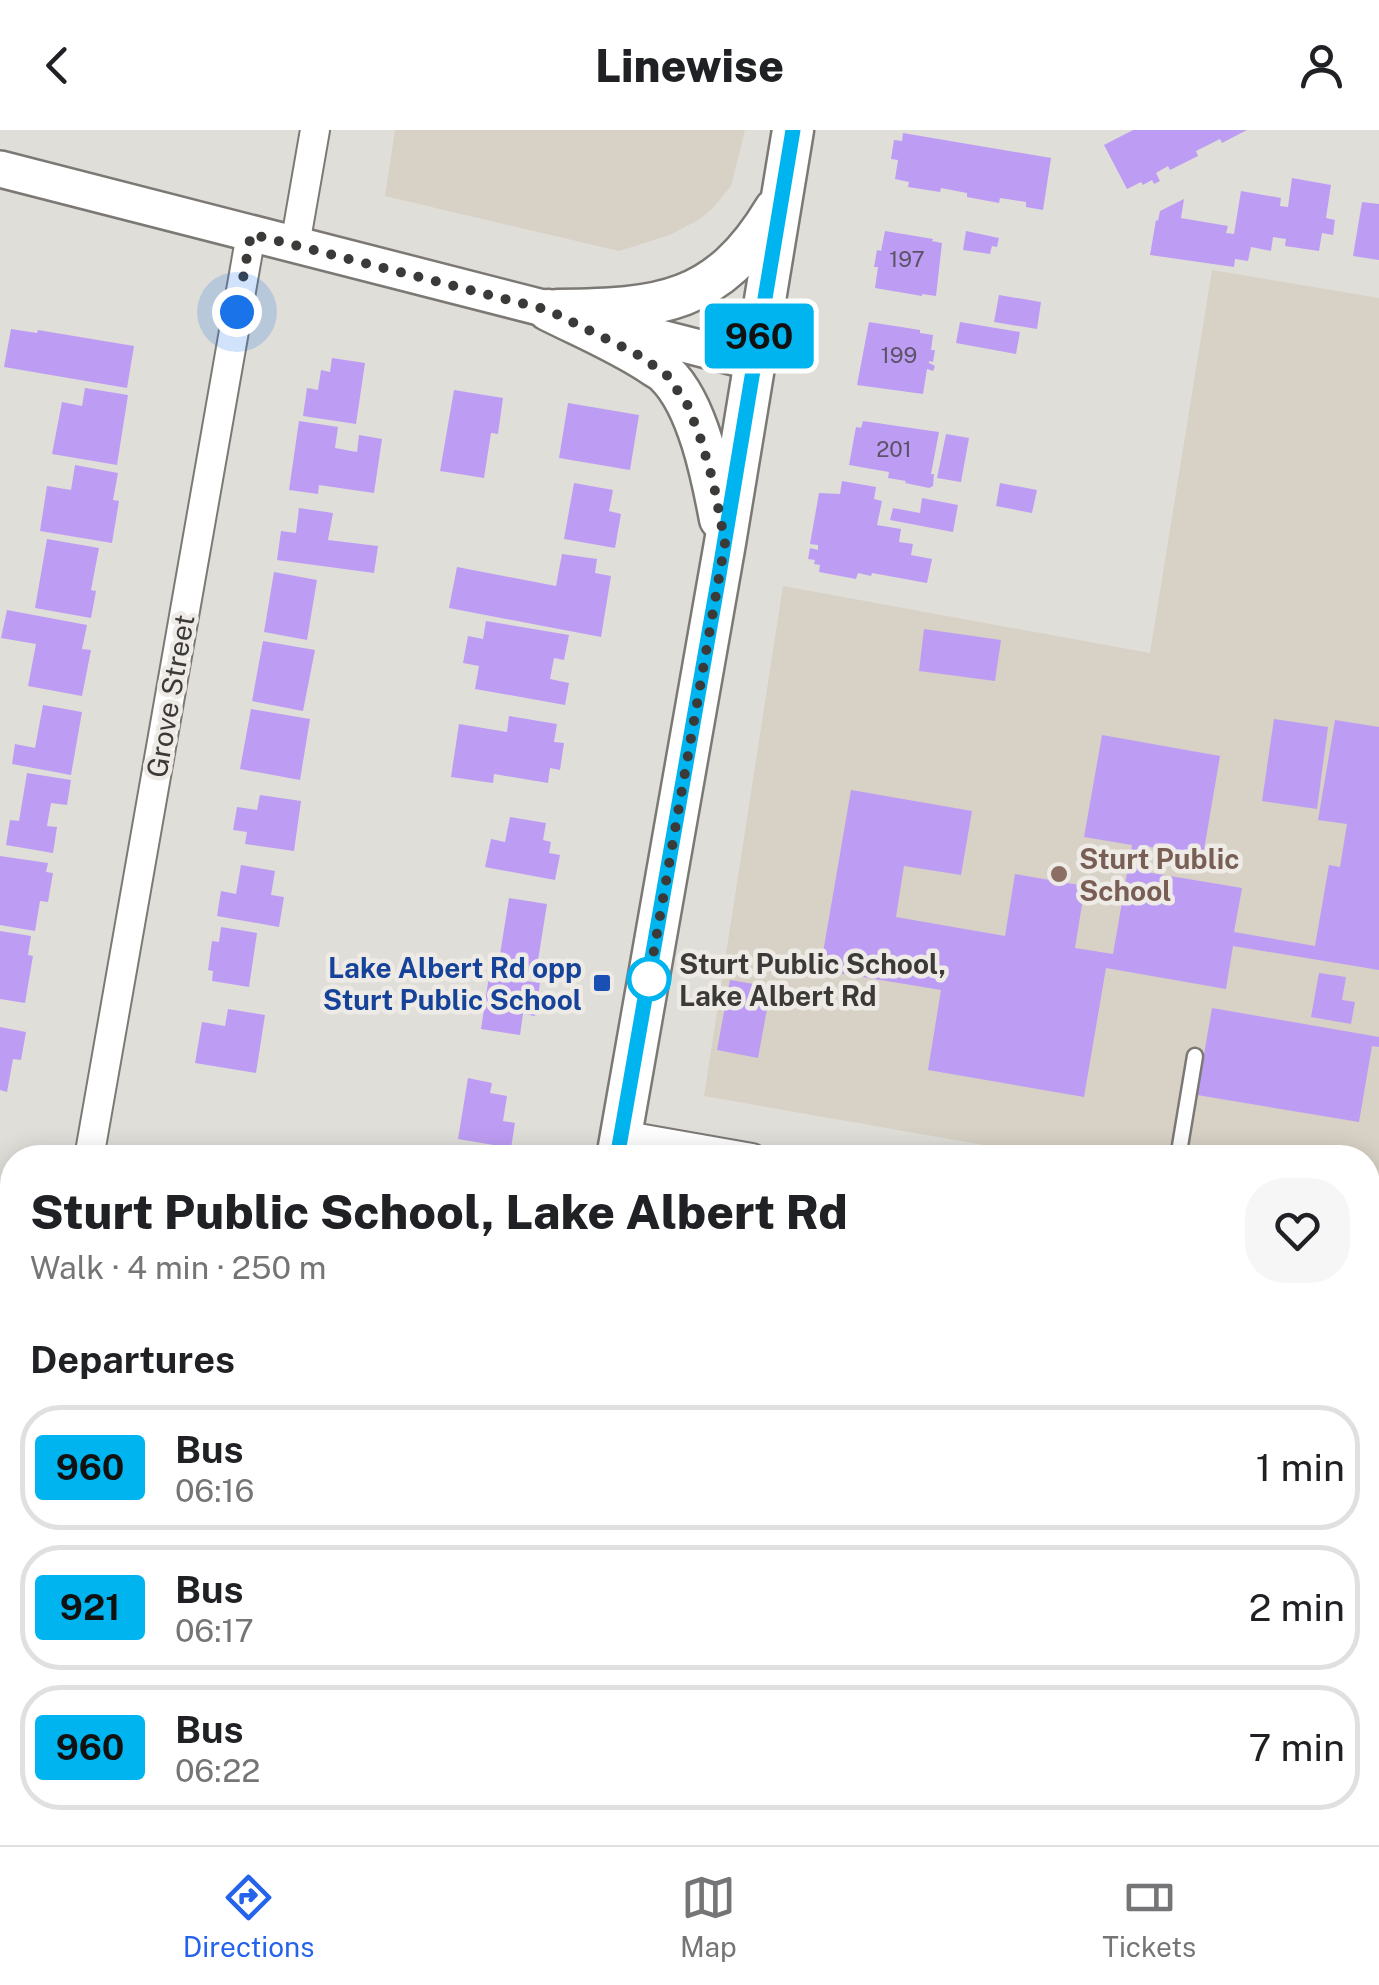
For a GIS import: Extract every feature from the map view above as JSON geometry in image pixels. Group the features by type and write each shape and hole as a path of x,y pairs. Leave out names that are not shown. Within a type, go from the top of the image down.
{"main road":[{"path":"619,1145 793,130"},
{"path":"548,310 610,310 656,304 691,292 730,268 756,240 781,199"},
{"path":"548,310 635,353 666,374 687,404 700,437 725,543"}],"street":[{"path":"295,244 315,130"},
{"path":"0,169 754,362"},
{"name":"Grove Street","path":"91,1145 251,234"}],"lane":[{"path":"1180,1145 1195,1056"}],"shaded area":[{"path":"395,130 745,130 731,186 713,208 670,235 619,251 385,196"},
{"name":"Sturt Public School","path":"1212,270 1379,298 1379,1145 984,1145 704,1096 783,586 1150,653"}],"building":[{"path":"1133,130 1247,130 1196,151 1198,156 1170,170 1168,166 1156,173 1160,181 1154,184 1152,180 1143,185 1141,182 1127,189 1104,145"},
{"path":"903,133 1051,158 1043,210 1026,207 1026,202 1000,198 999,203 941,188 940,192 908,187 909,182 895,179 898,160 891,159 894,140 902,141"},
{"path":"1292,178 1331,185 1326,218 1335,220 1333,235 1322,233 1319,251 1285,246 1286,239 1273,237 1271,251 1251,247 1248,261 1235,259 1234,267 1150,255 1160,211 1184,199 1181,218 1228,226 1226,233 1234,234 1241,191 1281,198 1280,206 1288,207"},
{"path":"1362,202 1379,204 1379,260 1353,256"},
{"path":"885,231 942,243 936,296 875,288 878,267 874,267"},
{"path":"966,231 999,238 997,247 992,246 990,254 963,250"},
{"path":"999,295 1041,302 1037,329 994,322"},
{"path":"869,322 933,335 931,350 935,350 933,362 929,363 935,366 933,371 927,369 923,394 857,385"},
{"path":"960,322 1020,332 1016,354 956,343"},
{"path":"11,329 134,346 127,388 4,367"},
{"path":"332,358 365,363 356,424 303,416 307,388 318,390 321,370 330,372"},
{"path":"85,388 128,395 117,465 52,454 62,402 82,406"},
{"path":"454,390 503,398 498,434 491,433 484,478 440,471"},
{"path":"568,403 639,415 630,470 559,458"},
{"path":"299,421 338,427 335,448 357,452 359,435 382,439 374,493 319,485 318,494 289,490"},
{"path":"863,421 939,432 931,474 933,486 905,483 888,478 889,472 849,465 856,427 861,428"},
{"path":"946,434 969,438 961,482 937,478"},
{"path":"75,465 118,473 113,500 119,501 112,543 40,531 47,486 71,490"},
{"path":"842,481 876,487 874,499 882,501 877,525 901,529 899,542 913,544 911,555 932,559 927,583 872,573 858,573 856,579 819,572 820,565 808,559 810,548 818,550 818,545 810,544 819,493 840,494"},
{"path":"574,483 613,490 609,511 621,514 615,548 564,539"},
{"path":"1000,483 1037,490 1032,513 996,506"},
{"path":"922,498 958,505 953,532 890,520 893,508 920,513"},
{"path":"299,508 333,513 328,540 378,546 374,573 277,560 281,531 296,533"},
{"path":"47,539 99,548 91,590 96,591 91,618 35,608"},
{"path":"562,554 597,559 595,573 611,576 601,637 449,608 457,567 556,586"},
{"path":"274,572 317,580 307,640 264,632"},
{"path":"7,610 87,625 82,649 91,650 82,696 28,686 36,644 1,638"},
{"path":"486,621 569,635 564,660 554,658 550,679 569,683 565,705 475,689 479,666 463,663 468,636 483,639"},
{"path":"924,629 1001,640 995,681 919,671"},
{"path":"263,641 315,650 303,711 252,701"},
{"path":"43,705 82,712 71,775 12,764 15,744 35,748"},
{"path":"251,709 310,719 300,780 240,769"},
{"path":"509,716 557,724 554,742 564,743 560,770 550,768 548,783 494,774 493,783 451,777 459,724 507,732"},
{"path":"1274,719 1328,727 1317,809 1262,801"},
{"path":"1335,720 1379,727 1379,970 1233,946 1226,989 1106,968 1084,1097 928,1070 941,990 820,970 851,790 972,811 961,875 904,866 896,917 1005,936 1015,874 1085,886 1075,948 1113,954 1132,845 1084,837 1102,735 1220,756 1203,856 1144,846 1140,871 1242,888 1234,932 1315,946 1329,865 1340,867 1347,824 1318,820"},
{"path":"27,773 71,780 67,805 51,803 47,826 57,827 53,853 6,845 10,820 19,821"},
{"path":"260,795 301,801 294,851 245,844 247,832 233,830 237,807 257,810"},
{"path":"510,817 546,823 543,840 551,842 549,853 560,855 555,880 485,867 491,839 505,842"},
{"path":"0,856 48,863 46,872 53,873 48,902 40,901 35,931 0,925"},
{"path":"241,865 275,871 271,895 284,897 279,927 217,916 221,891 236,894"},
{"path":"509,898 547,904 536,973 498,967"},
{"path":"221,927 257,933 249,987 212,981 213,971 208,970 212,941 219,942"},
{"path":"0,931 31,936 28,955 33,956 25,1003 0,999"},
{"path":"1319,973 1346,977 1342,1000 1355,1002 1351,1024 1311,1017"},
{"path":"489,976 540,983 535,1016 523,1014 520,1035 481,1029"},
{"path":"730,980 771,987 758,1058 717,1050"},
{"path":"1212,1008 1379,1037 1379,1047 1372,1046 1359,1122 1197,1095"},
{"path":"228,1009 265,1015 256,1073 195,1063 202,1022 225,1026"},
{"path":"0,1027 26,1032 21,1060 13,1059 7,1092 0,1090"},
{"path":"468,1078 492,1083 490,1093 507,1096 503,1121 515,1123 511,1145 458,1139"}],"bus line":[{"name":"960","path":"619,1145 793,130"}],"place":[{"name":"Sturt Public School","path":"1059,874"},
{"name":"Sturt Public School, Lake Albert Rd","path":"649,979"},
{"name":"Lake Albert Rd opp Sturt Public School","path":"602,983"}],"route":[{"path":"237,312 251,234 548,310 635,353 666,374 687,404 713,481 725,543 649,979"}]}
